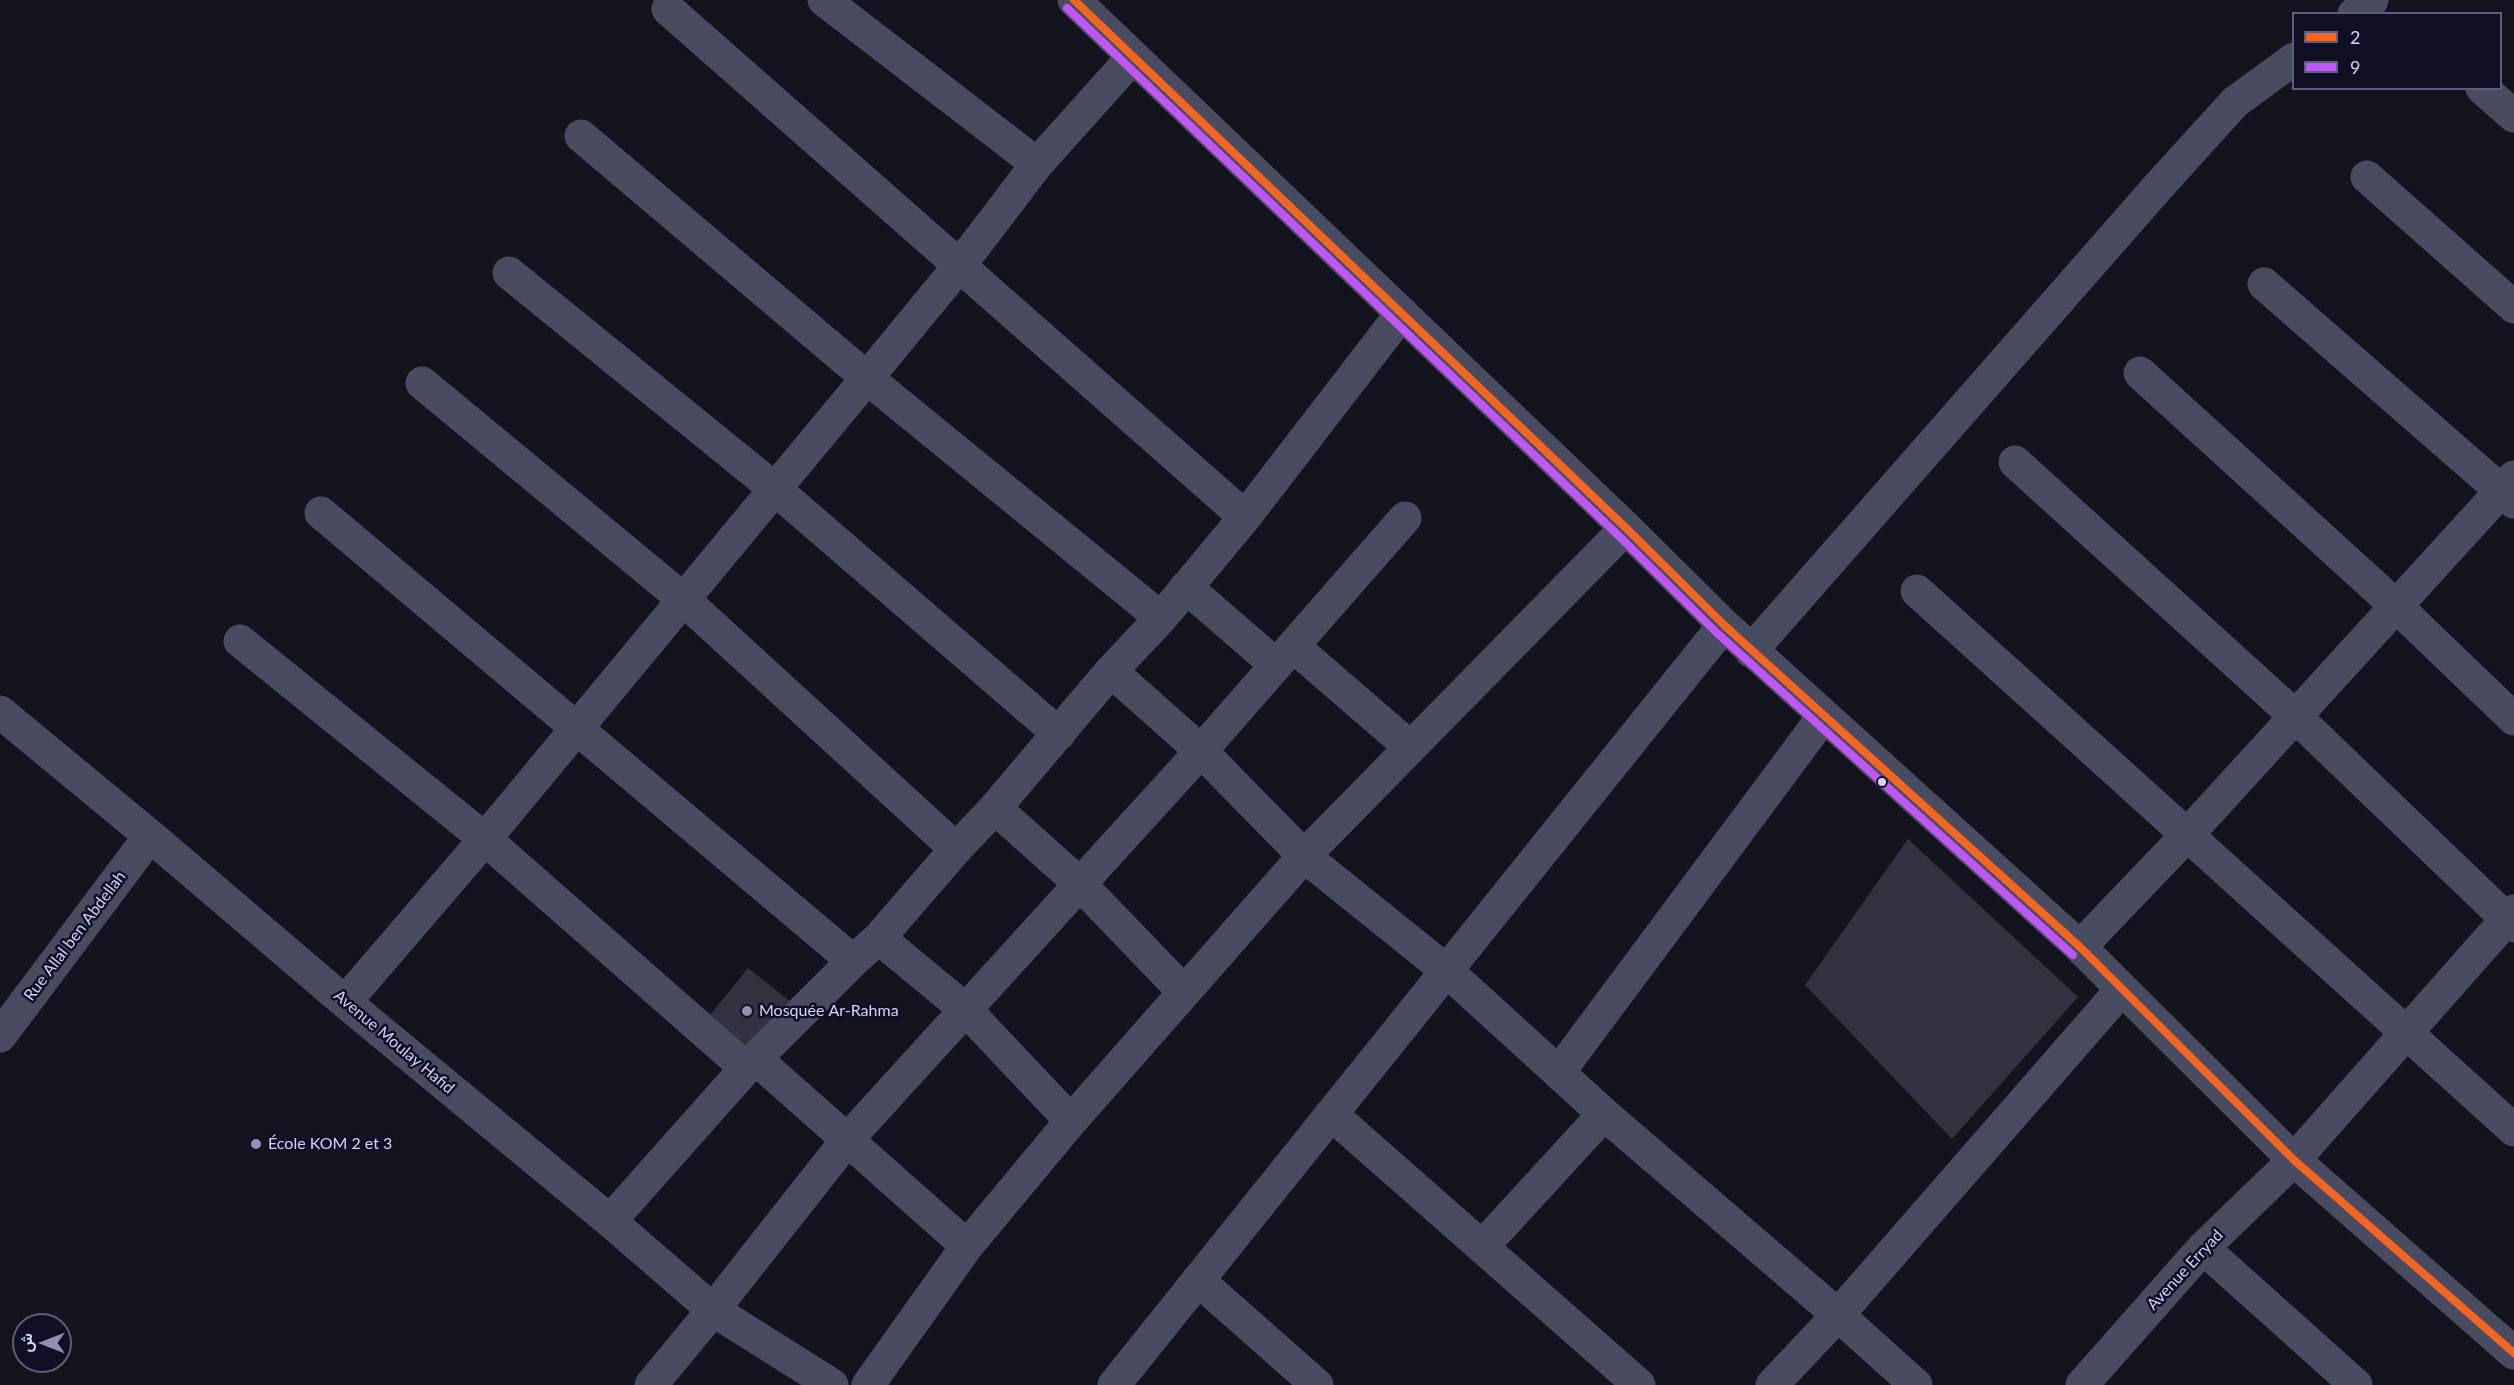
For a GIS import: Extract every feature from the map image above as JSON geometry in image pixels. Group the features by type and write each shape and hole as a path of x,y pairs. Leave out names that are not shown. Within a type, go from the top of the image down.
{"street":[{"path":"825,0 1037,164"},
{"path":"1074,0 1626,528 1724,626 2080,947 2294,1160 2514,1353"},
{"path":"2357,12 2372,0"},
{"path":"668,9 1245,517"},
{"path":"345,1002 485,839 867,378 960,265 1037,164 1133,57"},
{"path":"1751,651 2235,102 2292,60"},
{"path":"2484,90 2514,117"},
{"path":"580,136 867,378 1161,618"},
{"path":"2367,177 2514,307"},
{"path":"509,273 775,489 1059,734"},
{"path":"2080,947 2296,717 2395,605 2510,490 2264,284"},
{"path":"610,1221 751,1063 879,938 1161,618 1245,517 1402,313"},
{"path":"2140,373 2395,605 2514,718"},
{"path":"422,383 683,599 956,849"},
{"path":"2015,462 2296,717 2512,919"},
{"path":"321,513 853,961"},
{"path":"651,1385 847,1140 1201,751 1405,518"},
{"path":"868,1385 967,1246 1071,1121 1304,856 1626,528"},
{"path":"1186,587 1410,747"},
{"path":"1917,591 2514,1130"},
{"path":"1114,1385 1724,626"},
{"path":"240,641 485,839 751,1063 847,1140 967,1246"},
{"path":"1112,671 1201,751 1304,856 1447,971 1604,1114 1916,1385"},
{"name":"Avenue Moulay Hafid","path":"0,712 610,1221 713,1310 832,1385"},
{"path":"1559,1072 1823,717"},
{"path":"995,808 1080,884 1184,992"},
{"name":"Rue Allal ben Abdellah","path":"0,1036 150,836"},
{"name":"Avenue Erryad","path":"2082,1385 2203,1248 2294,1160 2406,1032 2512,919"},
{"path":"879,938 966,1010 1071,1121"},
{"path":"1772,1385 1838,1315 2122,989"},
{"path":"1331,1114 1639,1385"},
{"path":"1482,1247 1604,1114"},
{"path":"2203,1248 2356,1385"},
{"path":"1198,1280 1317,1385"}],"building":[{"path":"1908,839 2078,997 1952,1139 1805,985"},
{"name":"Mosquée Ar-Rahma","path":"748,968 791,1002 742,1051 706,1020"}],"transit line":[{"name":"2","path":"1074,0 1626,528 1724,625 2080,947 2294,1160 2514,1353"},
{"name":"9","path":"1067,8 1619,536 1717,633 2073,955"}],"place":[{"name":"Mosquée Ar-Rahma","path":"747,1011"},
{"name":"École KOM 2 et 3","path":"256,1144"}]}
